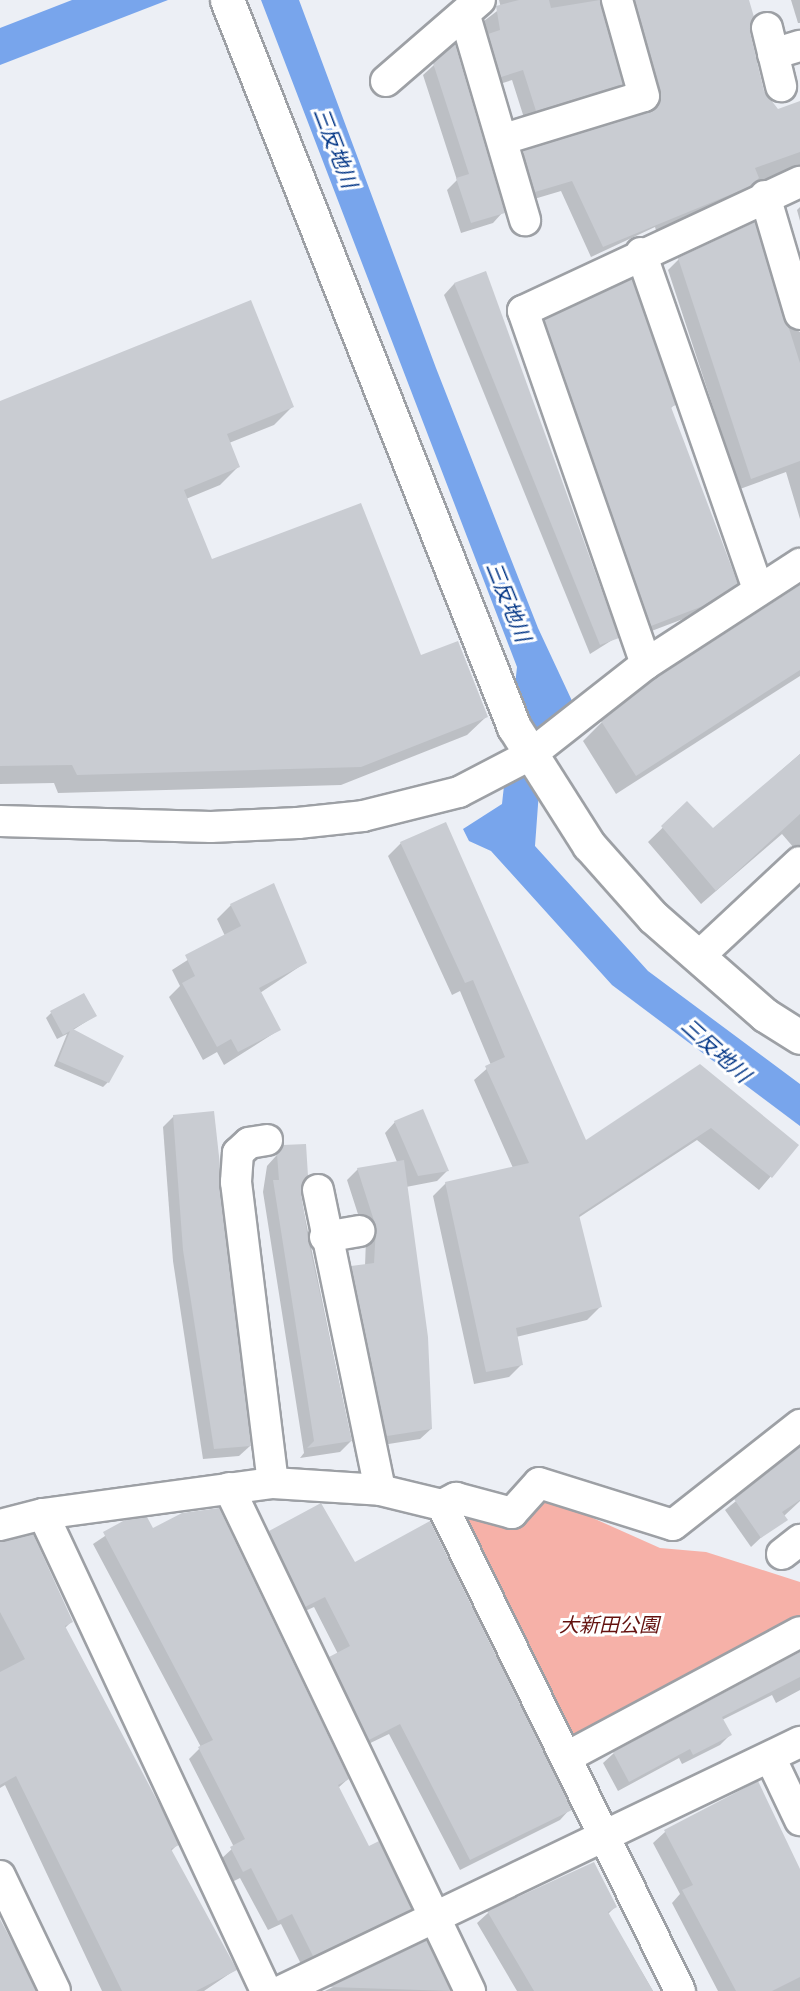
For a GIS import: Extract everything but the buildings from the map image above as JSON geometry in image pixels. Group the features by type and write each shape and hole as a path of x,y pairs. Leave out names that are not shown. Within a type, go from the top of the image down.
{"street":[{"path":"227,0 447,566 530,755 589,844 653,917 765,1015 800,1037"},
{"path":"504,139 644,96 617,0"},
{"path":"386,81 472,8 525,220"},
{"path":"780,43 781,86"},
{"path":"646,664 523,311 641,253 800,182"},
{"path":"765,196 800,314"},
{"path":"641,253 757,587"},
{"path":"0,821 211,827 363,816 459,792 530,755 646,664 757,587 800,564"},
{"path":"698,957 800,862"},
{"path":"267,1140 249,1143 238,1153 236,1182 273,1483"},
{"path":"318,1190 380,1490"},
{"path":"326,1237 359,1231"},
{"path":"0,1525 43,1514 273,1483 380,1490 442,1505 456,1498 512,1514 539,1484 673,1525 800,1425"},
{"path":"229,1488 470,1991"},
{"path":"442,1505 605,1833 680,1991"},
{"path":"43,1514 266,1991"},
{"path":"567,1757 800,1632"},
{"path":"281,1991 605,1833 800,1742"},
{"path":"770,1757 800,1820"},
{"path":"0,1876 55,1991"}],"green space":[{"name":"大新田公園","path":"539,1494 660,1548 706,1552 800,1582 800,1629 569,1743 462,1529 462,1511"}],"water":[{"path":"72,0 168,0 0,65 0,28"},
{"name":"三反地川","path":"261,0 299,0 436,368 538,628 573,703 544,723 535,846 648,971 800,1084 800,1126 612,985 491,851 469,841 463,829 502,804 517,667"}]}
